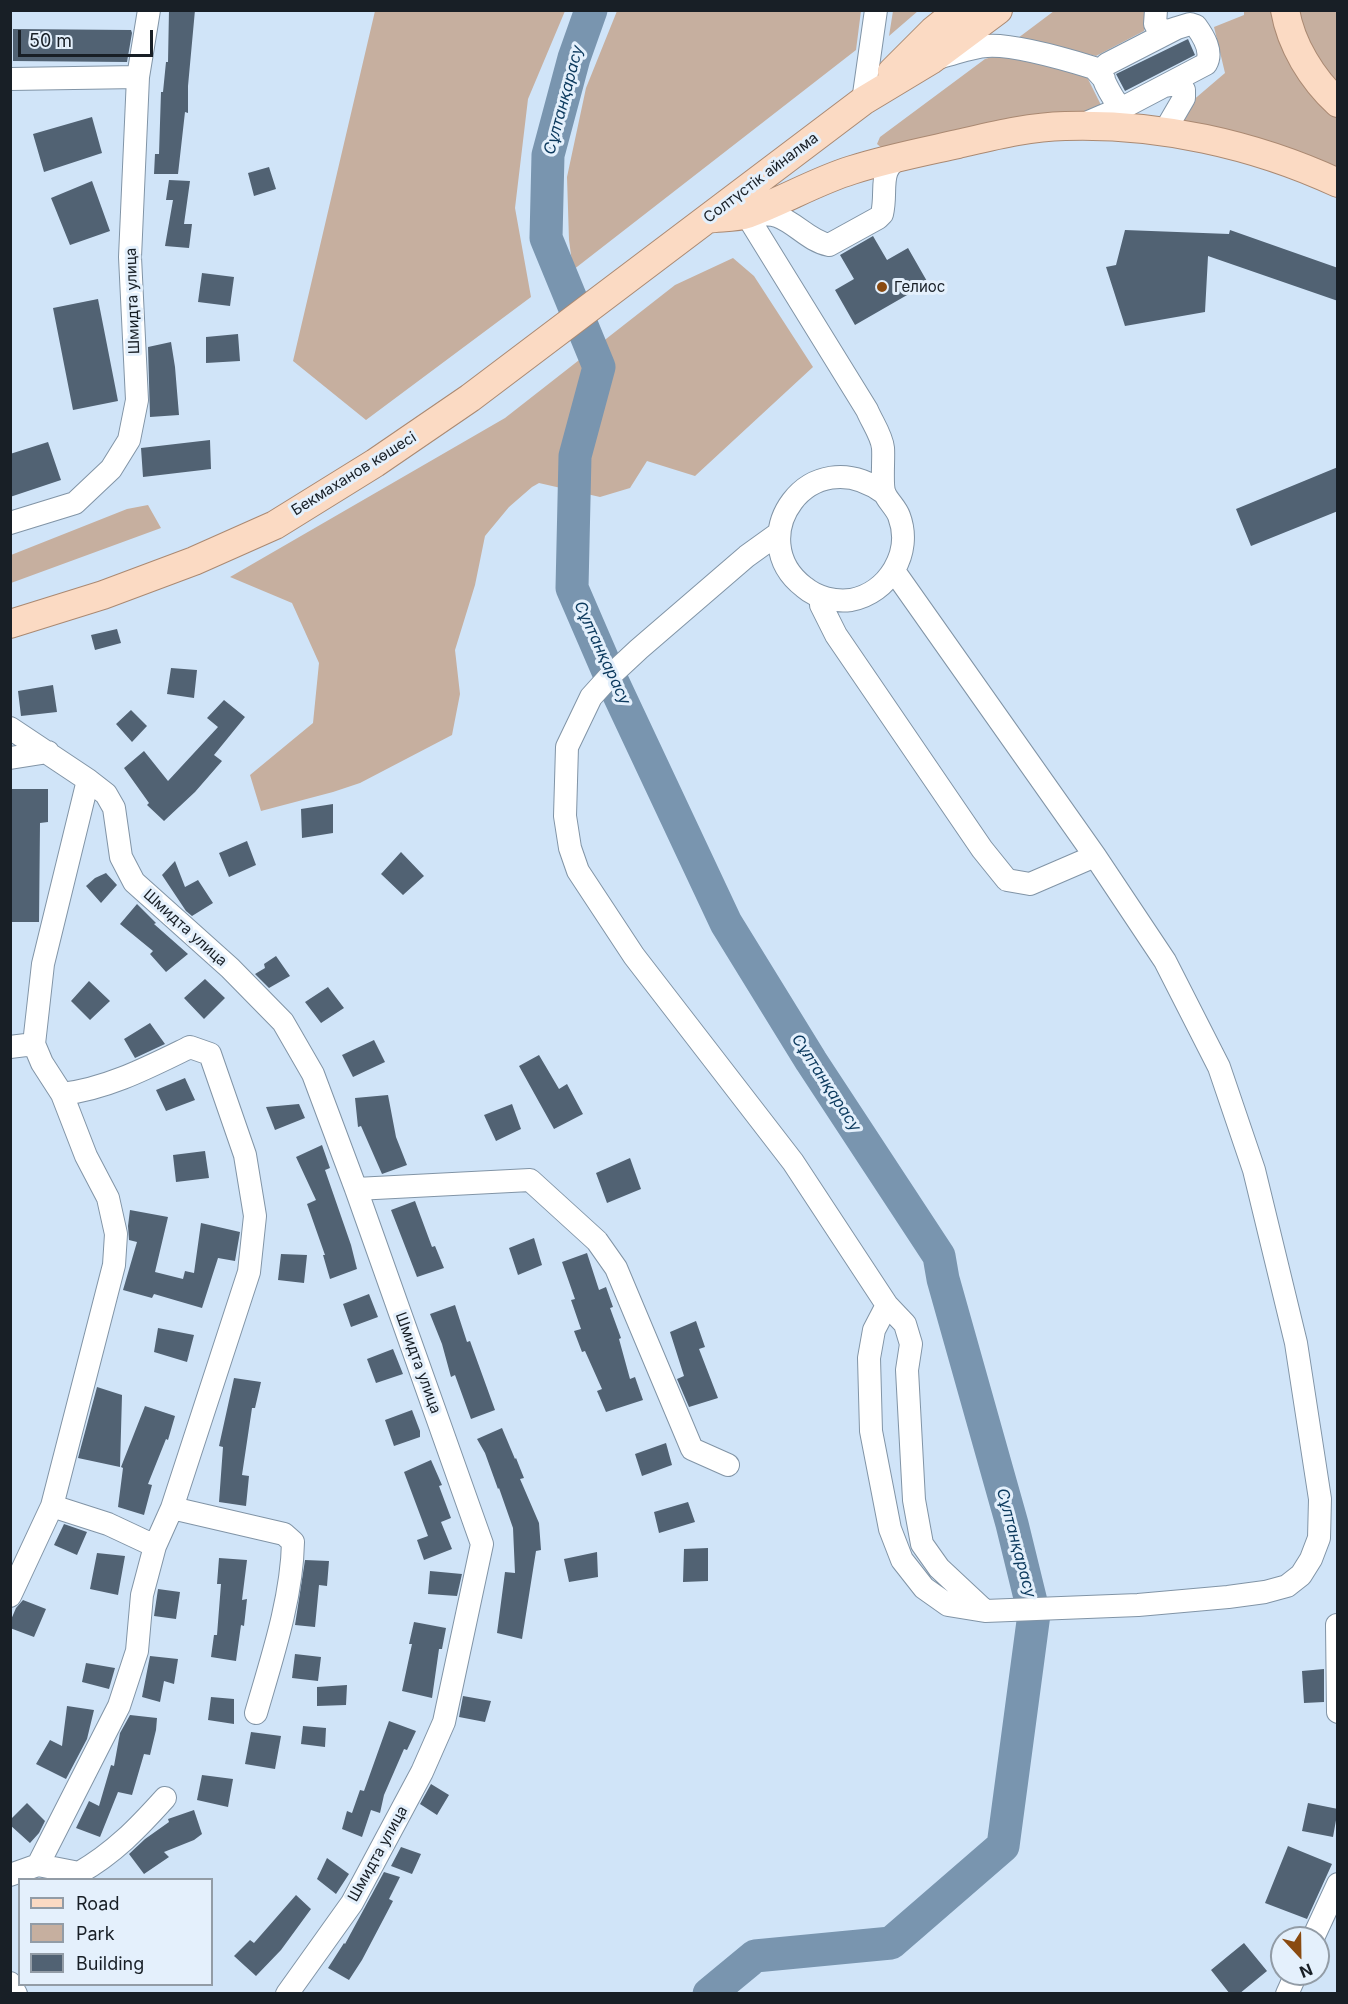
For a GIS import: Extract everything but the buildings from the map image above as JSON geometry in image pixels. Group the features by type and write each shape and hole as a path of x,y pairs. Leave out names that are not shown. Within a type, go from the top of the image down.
{"main road":[{"name":"Солтүстік айналма","path":"659,254 705,219 742,204 862,101 940,21 958,10"},
{"name":"Солтүстік айналма","path":"862,101 931,60 999,10"},
{"path":"1285,10 1287,23 1304,58 1338,103"},
{"path":"742,204 903,156 1027,129 1065,126 1121,127 1179,135 1231,146 1275,159 1317,173 1338,183"},
{"name":"Бекмаханов көшесі","path":"10,624 103,595 194,561 275,525 375,464 470,398 561,331 659,254"}],"street":[{"name":"Шмидта улица","path":"10,523 75,503 111,469 129,440 136,400 130,257 138,77 149,10"},
{"path":"862,101 876,10"},
{"path":"1065,126 1097,120 1201,68 1209,59 1208,47 1196,26 1190,24 1168,31 1158,28 1155,24 1156,10"},
{"path":"1128,105 1124,107 1117,105 1102,73 1107,64 1177,28"},
{"path":"931,60 969,48 1004,46 1094,68 1104,79"},
{"path":"10,78 138,77"},
{"path":"1165,86 1177,84 1184,90 1184,98 1170,122 1172,130 1179,135"},
{"path":"742,204 786,220 829,245 882,214 887,168 894,160 903,156"},
{"path":"742,204 867,410 883,445 884,493"},
{"path":"847,476 860,479 884,493 900,517 903,530 900,558 894,571 880,586 862,597 849,600 821,597 803,587 789,572 779,546 782,519 792,501 807,487 819,480 833,477 847,476"},
{"path":"779,533 747,556 639,649 591,697 567,747 565,816 570,848 578,871 634,956 793,1162 887,1305 904,1324 910,1344 907,1370 914,1500 922,1544 939,1568 985,1611"},
{"path":"887,1305 874,1330 869,1358 871,1431 890,1529 903,1560 924,1588 948,1605 985,1611 1138,1605 1265,1592 1287,1586 1301,1575 1311,1559 1319,1538 1320,1499 1296,1344 1254,1170 1219,1066 1165,961 1095,856 894,571"},
{"path":"821,597 821,605 836,635 982,849 1007,880 1030,884 1095,856"},
{"name":"Шмидта улица","path":"10,728 106,794 114,808 121,857 134,882 230,969 283,1022 313,1074 482,1544 444,1722 427,1762 352,1903 286,1994"},
{"path":"10,758 48,752"},
{"path":"10,1596 52,1506 114,1266 116,1234 108,1198 86,1156 62,1094 42,1063 34,1044 43,964 88,780"},
{"path":"10,1047 34,1044"},
{"path":"38,1865 119,1706 137,1651 142,1594 155,1546 172,1508 249,1272 255,1216 245,1155 210,1054 190,1047 140,1071 84,1091 62,1094"},
{"path":"356,1189 530,1180 597,1241 616,1268 692,1449 728,1465"},
{"path":"52,1506 108,1524 155,1546"},
{"path":"172,1508 284,1534 293,1542 293,1568 256,1713"},
{"path":"1336,1625 1338,1712"},
{"path":"10,1875 38,1865 79,1873 98,1863 128,1838 165,1798"},
{"path":"1319,1926 1338,1884"},
{"path":"10,1983 16,1994"}],"green space":[{"path":"375,11 565,11 528,99 515,208 531,297 366,420 293,361"},
{"path":"617,11 861,11 856,50 573,270 569,240 567,177 586,88"},
{"path":"893,11 918,11 889,36"},
{"path":"1054,11 1147,11 1144,31 1096,56 1018,38"},
{"path":"1244,11 1274,11 1317,99 1337,118 1337,168 1181,124 1191,102 1225,73 1214,27 1244,15"},
{"path":"1298,11 1337,11 1337,84 1307,41"},
{"path":"1003,54 1085,73 1102,107 1083,117 883,149 877,144 880,137 985,59"},
{"path":"733,258 754,276 813,367 695,476 647,461 630,488 600,497 539,483 532,487 509,507 485,536 475,585 455,650 460,694 452,735 360,783 261,811 250,775 313,723 319,663 292,603 230,577 505,418 675,285"},
{"path":"148,505 161,528 11,583 11,555 127,509"}],"waterway":[{"name":"Сұлтанқарасу","path":"591,10 574,58 548,155 546,238 599,367 575,456 572,588 610,676 726,923 811,1061 939,1256 943,1279 1012,1524 1034,1614 1003,1846 891,1943 755,1956 709,1994"}],"place":[{"name":"Гелиос","path":"882,287"}]}
